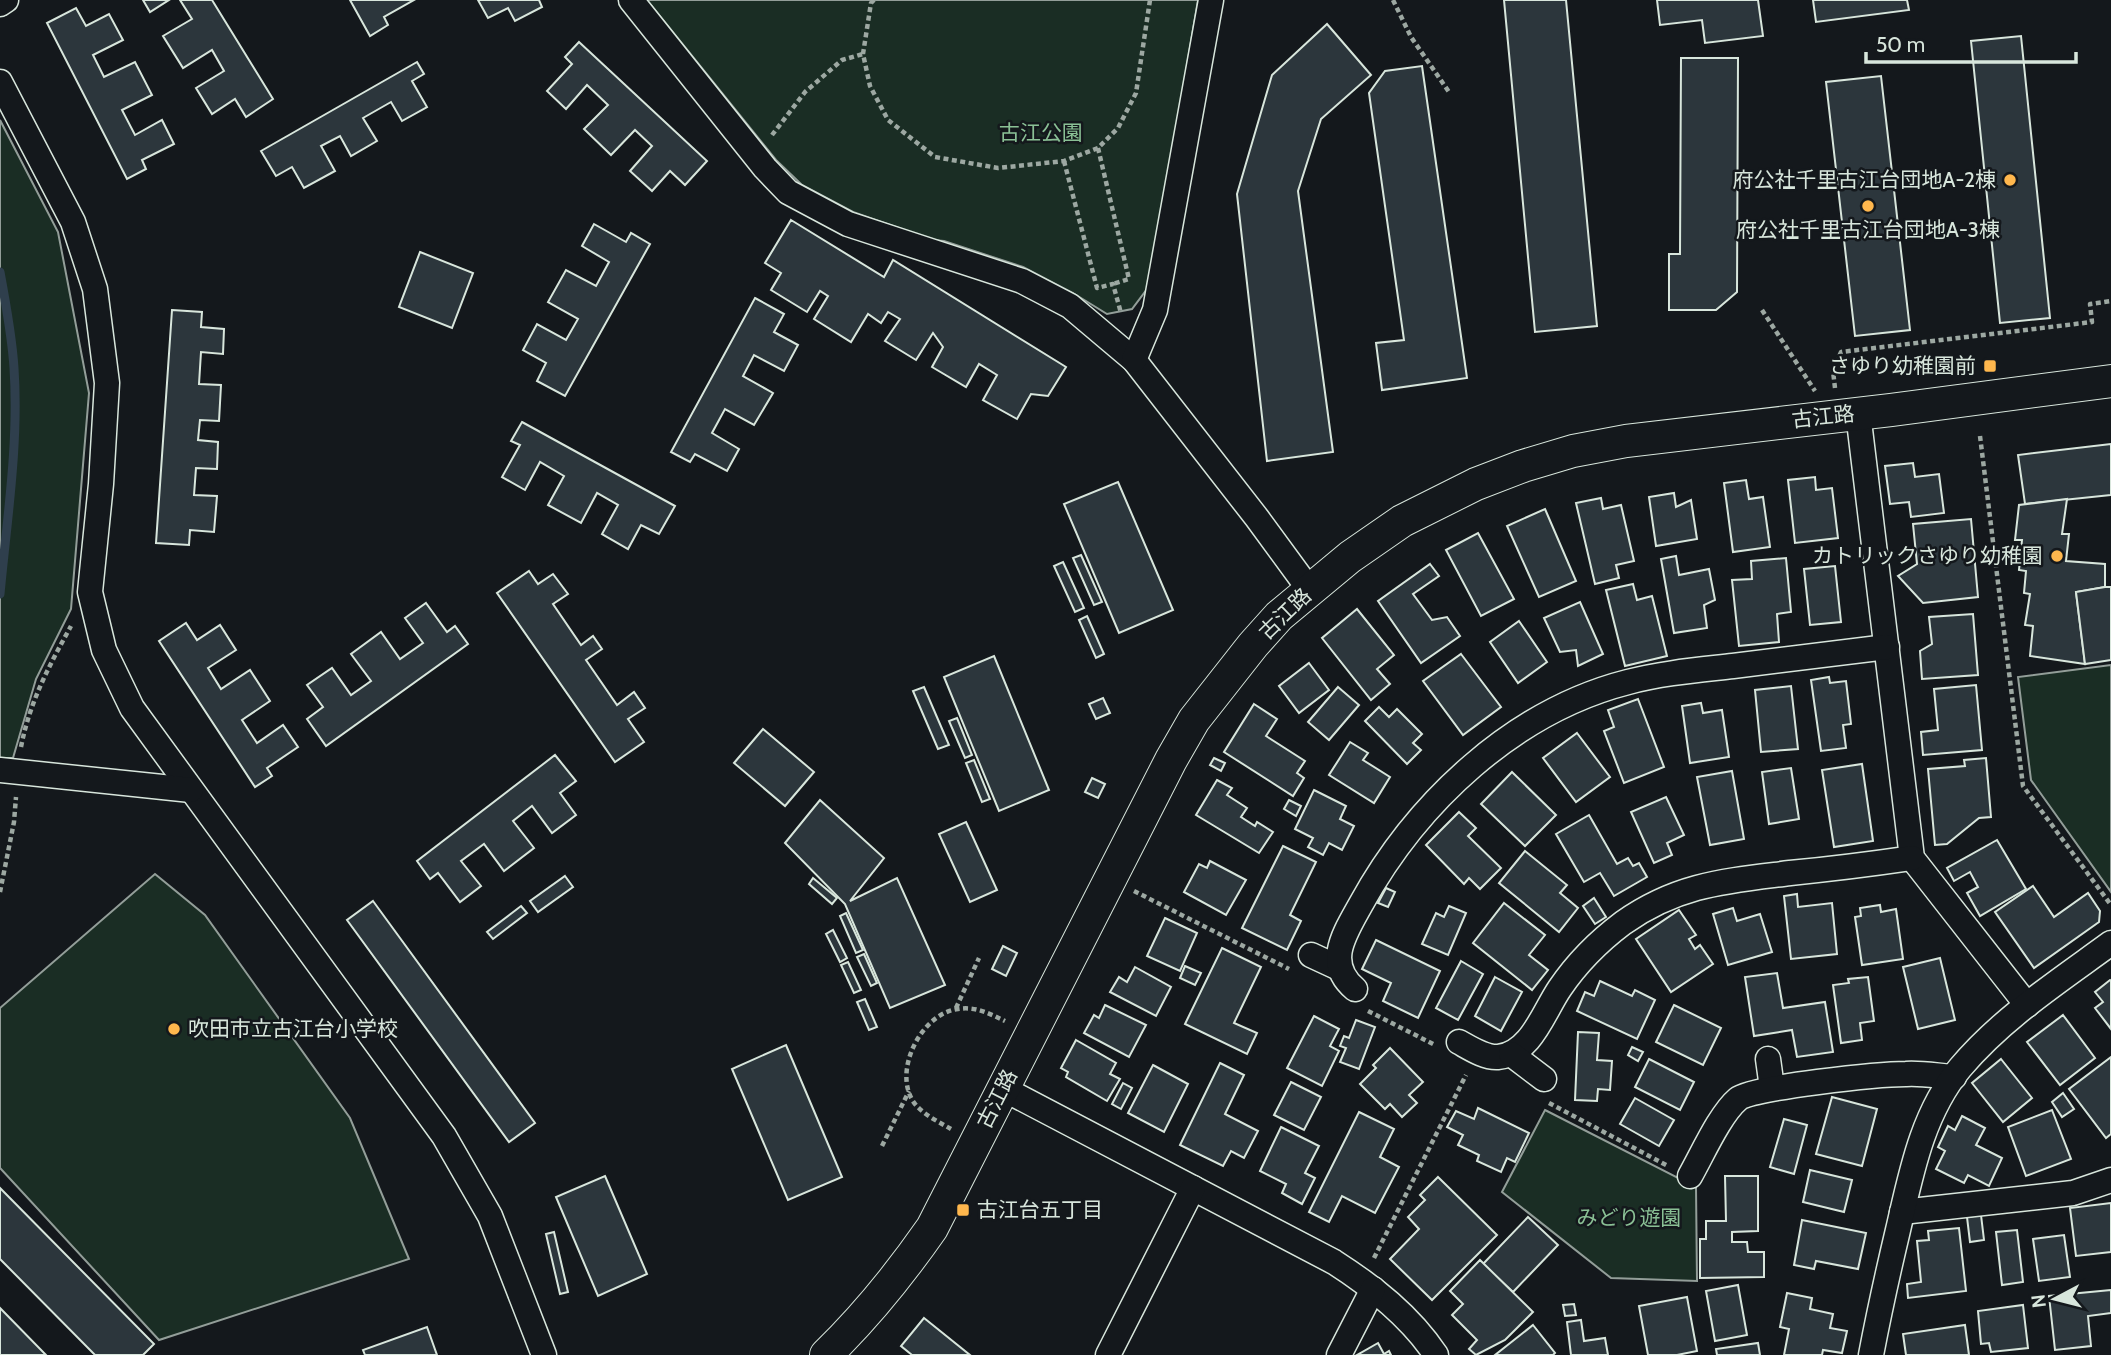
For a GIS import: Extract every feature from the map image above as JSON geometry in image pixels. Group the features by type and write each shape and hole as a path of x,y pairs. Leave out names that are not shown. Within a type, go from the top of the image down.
{"street":[{"path":"0,4 6,0"},
{"path":"631,0 765,168 788,192 848,224 1022,281 1070,306 1134,360 1309,589"},
{"path":"1134,360 1156,310 1211,0"},
{"path":"0,82 73,222 95,289 107,383 101,484 90,592 104,650 132,708 443,1136 490,1216 544,1355"},
{"name":"古江路","path":"826,1355 906,1266 932,1228 1171,760 1194,720 1279,616 1350,556 1402,521 1458,493 1522,466 1573,451 1626,441 2111,381"},
{"path":"1858,413 1912,859 2027,1005"},
{"path":"1360,999 1339,968 1340,949 1373,882 1397,846 1429,808 1465,772 1536,721 1583,698 1638,680 1687,671 1887,648"},
{"path":"10,771 191,790"},
{"path":"1447,1043 1491,1057 1511,1054 1533,1032 1560,988 1594,947 1625,922 1661,900 1685,890 1717,882 1912,859"},
{"path":"1871,1355 1902,1212 1921,1140 1941,1097 1954,1077 1993,1033 2111,943"},
{"path":"1305,965 1339,968"},
{"path":"1511,1054 1546,1090"},
{"path":"1768,1059 1772,1088"},
{"path":"1690,1176 1722,1119 1735,1101 1747,1094 1772,1088 1893,1074 1954,1077"},
{"path":"1002,1088 1334,1262 1368,1285 1404,1315 1436,1355"},
{"path":"1902,1212 2073,1193 2111,1180"},
{"path":"1108,1355 1193,1188"},
{"path":"1339,1355 1368,1285"}],"path":[{"path":"864,0 873,1 863,54 870,86 888,120 935,157 998,168 1064,161 1098,148 1118,128 1136,93 1150,0"},
{"path":"1393,0 1411,37 1449,92"},
{"path":"765,168 764,145 805,92 842,60 863,54"},
{"path":"1064,161 1097,288 1129,279 1098,148"},
{"path":"1113,284 1134,360"},
{"path":"1835,389 1833,371 1842,352 2092,322 2090,304 2111,301"},
{"path":"1762,310 1815,392"},
{"path":"1980,436 2023,786 2111,905"},
{"path":"0,892 14,822 10,771 39,687 90,592"},
{"path":"1134,890 1305,965"},
{"path":"955,1009 979,958"},
{"path":"1360,999 1447,1043"},
{"path":"952,1130 914,1103 909,1091 907,1069 915,1043 933,1019 955,1009 981,1010 1009,1023"},
{"path":"1368,1285 1469,1070"},
{"path":"1546,1090 1690,1176"},
{"path":"882,1146 909,1091"}],"green space":[{"name":"古江公園","path":"647,0 1198,0 1150,285 1132,309 1107,314 1023,267 853,212 802,185 776,160"},
{"path":"0,120 58,232 89,393 71,609 36,679 13,758 0,758"},
{"path":"2111,665 2111,892 2031,780 2018,677"},
{"path":"155,874 205,915 350,1118 409,1259 159,1340 0,1168 0,1008"},
{"name":"みどり遊園","path":"1545,1110 1696,1187 1697,1281 1611,1278 1502,1192"}],"building":[{"path":"143,0 169,0 150,12"},
{"path":"180,0 212,0 273,99 246,117 235,99 212,114 196,88 224,71 212,50 183,68 163,36 192,19"},
{"path":"350,0 414,0 384,17 388,25 370,36"},
{"path":"478,0 539,0 542,7 515,21 508,8 488,18"},
{"path":"1504,0 1566,0 1597,326 1535,332"},
{"path":"1657,0 1758,0 1763,36 1705,43 1702,20 1660,25"},
{"path":"1813,0 1907,0 1909,10 1816,22"},
{"path":"76,8 86,26 109,14 123,40 93,55 104,77 135,62 152,95 122,110 135,135 162,120 174,144 142,160 146,169 127,179 47,23"},
{"path":"1327,24 1371,75 1321,119 1298,191 1333,452 1267,461 1237,194 1272,75"},
{"name":"府公社千里古江台団地A-2棟","path":"2021,36 2050,318 2000,323 1971,41"},
{"path":"579,42 707,161 685,185 670,171 652,191 630,171 652,146 635,130 611,155 584,129 608,105 587,85 566,109 547,91 572,64 565,57"},
{"path":"1681,58 1738,58 1737,292 1716,310 1669,310 1669,254 1680,254"},
{"path":"417,62 424,74 412,81 427,107 402,121 391,102 363,118 377,141 351,156 340,136 321,146 335,171 304,188 292,167 276,176 261,151"},
{"path":"1422,66 1467,378 1382,390 1376,343 1404,340 1369,93 1385,71"},
{"name":"府公社千里古江台団地A-3棟","path":"1881,76 1910,330 1855,336 1826,82"},
{"path":"791,220 884,277 893,260 1066,367 1048,396 1031,394 1017,419 983,400 997,375 979,364 966,387 932,367 943,347 933,333 916,360 885,341 900,319 888,312 881,323 868,314 851,342 814,319 828,296 820,291 807,312 771,290 781,273 765,263"},
{"path":"594,224 626,242 631,233 650,244 565,396 537,381 546,363 523,350 537,324 566,340 578,319 548,302 566,270 596,286 609,262 582,246"},
{"path":"420,252 473,273 452,328 399,307"},
{"path":"755,298 784,314 774,332 798,345 784,371 754,355 743,376 773,393 754,425 725,409 712,433 739,449 727,471 695,454 690,462 671,452"},
{"path":"172,310 202,312 201,327 224,329 223,354 201,352 199,384 221,385 219,421 200,420 198,440 218,442 217,469 196,468 194,495 217,496 214,532 190,530 189,545 156,543"},
{"path":"522,422 675,506 659,534 641,525 628,549 602,534 618,505 597,493 581,523 548,505 564,476 540,462 525,490 502,477 520,445 511,441"},
{"path":"2111,444 2111,495 2025,504 2018,455"},
{"path":"1913,463 1915,477 1939,474 1944,513 1911,517 1909,502 1890,504 1885,466"},
{"path":"1815,477 1816,490 1832,488 1838,538 1795,543 1788,480"},
{"path":"1746,480 1749,499 1763,497 1770,547 1733,552 1724,483"},
{"path":"1118,482 1173,610 1119,633 1064,504"},
{"path":"1674,493 1676,507 1691,500 1697,539 1656,546 1649,497"},
{"path":"1601,498 1603,509 1621,505 1634,561 1616,565 1619,578 1595,584 1576,503"},
{"path":"2067,499 2062,534 2069,534 2066,561 2105,564 2105,587 2076,592 2085,664 2030,656 2033,626 2025,625 2030,594 2024,593 2026,571 2019,570 2022,540 2015,540 2019,505"},
{"path":"1545,509 1576,581 1539,597 1507,526"},
{"path":"1971,519 1978,597 1923,603 1898,576 1917,564 1913,524"},
{"path":"1478,533 1514,599 1481,616 1446,550"},
{"path":"1081,555 1102,602 1094,605 1073,558"},
{"path":"1676,556 1679,575 1709,569 1715,600 1704,605 1707,628 1674,633 1661,559"},
{"path":"1786,558 1791,612 1777,614 1779,642 1739,646 1732,580 1752,579 1751,561"},
{"path":"1063,562 1084,608 1075,612 1054,566"},
{"path":"1430,564 1439,576 1413,594 1432,620 1447,617 1460,636 1421,663 1378,601"},
{"path":"1835,566 1841,622 1810,625 1804,569"},
{"path":"529,571 538,584 553,574 568,594 553,604 581,645 593,636 602,649 586,660 617,705 634,692 645,708 628,719 644,742 615,762 497,593"},
{"path":"1633,584 1637,600 1652,596 1667,656 1625,666 1606,590"},
{"path":"2111,587 2111,660 2085,664 2076,592"},
{"path":"1580,602 1603,654 1578,666 1576,650 1560,652 1544,618"},
{"path":"426,603 447,632 455,626 468,644 326,746 307,719 323,707 307,685 332,668 351,695 371,681 351,654 381,632 400,659 423,643 405,618"},
{"path":"1357,609 1394,655 1377,669 1390,684 1371,700 1322,638"},
{"path":"1973,614 1978,675 1922,679 1920,651 1932,644 1929,617"},
{"path":"1087,616 1104,654 1096,658 1079,620"},
{"path":"1519,621 1547,662 1518,683 1490,642"},
{"path":"186,623 197,640 220,625 236,650 208,668 221,689 250,670 270,701 242,720 257,743 283,725 298,747 267,768 272,776 255,787 159,641"},
{"path":"1461,654 1501,707 1463,735 1423,681"},
{"path":"994,656 1049,790 999,811 944,677"},
{"path":"1309,663 1329,690 1299,713 1279,686"},
{"path":"1829,677 1830,683 1846,681 1851,724 1843,725 1846,748 1821,751 1811,680"},
{"path":"1976,685 1982,750 1923,755 1921,732 1938,730 1934,689"},
{"path":"1791,686 1798,749 1761,752 1755,690"},
{"path":"924,687 949,745 938,749 913,691"},
{"path":"1338,687 1359,705 1329,740 1308,722"},
{"path":"1103,698 1110,713 1096,719 1089,704"},
{"path":"1638,699 1664,767 1624,783 1604,731 1614,727 1608,710"},
{"path":"1701,703 1703,713 1722,710 1729,757 1690,763 1682,706"},
{"path":"1254,704 1277,719 1266,736 1305,761 1297,773 1304,778 1293,796 1224,752"},
{"path":"1379,707 1389,717 1397,709 1422,734 1413,743 1421,750 1407,764 1365,721"},
{"path":"957,718 972,755 965,758 949,721"},
{"path":"763,729 814,772 785,806 734,763"},
{"path":"1577,733 1610,777 1576,802 1543,758"},
{"path":"1350,742 1368,753 1363,760 1390,777 1374,803 1329,775"},
{"path":"555,755 576,781 560,793 576,815 552,833 532,806 513,821 534,848 504,871 484,844 461,861 481,886 460,902 438,873 430,879 417,861"},
{"path":"1214,758 1225,763 1221,771 1210,765"},
{"path":"1986,758 1991,817 1979,818 1947,844 1935,845 1928,769 1965,766 1964,760"},
{"path":"974,760 990,799 982,802 966,763"},
{"path":"1862,764 1873,841 1834,847 1822,770"},
{"path":"1791,768 1799,819 1769,824 1762,772"},
{"path":"1732,771 1744,839 1710,845 1697,777"},
{"path":"1512,772 1556,815 1525,846 1481,804"},
{"path":"1092,778 1105,784 1098,798 1085,792"},
{"path":"1217,780 1232,788 1227,795 1247,808 1241,817 1255,826 1257,822 1273,832 1259,853 1196,815"},
{"path":"1314,790 1346,806 1340,819 1354,826 1342,850 1329,843 1323,855 1308,847 1313,838 1295,829"},
{"path":"1666,797 1684,835 1667,843 1672,855 1654,863 1631,812"},
{"path":"820,800 884,858 850,901 897,878 945,985 890,1008 845,904 785,843"},
{"path":"1289,800 1301,806 1296,816 1284,809"},
{"path":"1459,812 1476,828 1468,836 1501,868 1480,889 1469,878 1464,884 1426,845"},
{"path":"1589,815 1617,864 1628,858 1633,866 1639,863 1647,877 1614,896 1600,873 1584,882 1556,834"},
{"path":"966,822 997,890 970,902 939,834"},
{"path":"1997,840 2026,889 1980,916 1967,893 1978,887 1970,872 1954,881 1947,868"},
{"path":"1283,846 1316,862 1290,915 1301,921 1287,950 1242,928"},
{"path":"1525,851 1567,885 1560,893 1578,908 1559,932 1499,883"},
{"path":"1210,861 1246,880 1226,915 1184,892 1199,864 1207,868"},
{"path":"565,876 573,887 538,912 530,901"},
{"path":"813,878 837,898 832,904 809,884"},
{"path":"2033,886 2054,917 2088,893 2100,911 2099,922 2034,968 1995,912"},
{"path":"1386,888 1395,892 1388,907 1378,903"},
{"path":"1797,894 1798,907 1832,903 1837,954 1791,959 1784,896"},
{"path":"1594,898 1606,917 1595,924 1583,906"},
{"path":"373,901 535,1123 509,1142 347,920"},
{"path":"1504,903 1545,935 1529,955 1548,970 1532,990 1473,943"},
{"path":"1880,905 1881,912 1896,909 1903,959 1862,965 1855,917 1861,916 1860,908"},
{"path":"521,906 527,913 493,939 487,932"},
{"path":"1449,906 1466,913 1448,955 1422,944 1436,913 1444,917"},
{"path":"1733,908 1737,921 1760,914 1772,952 1728,965 1713,914"},
{"path":"1679,910 1696,935 1689,939 1695,949 1700,945 1713,964 1671,992 1636,939"},
{"path":"846,913 863,950 856,953 840,916"},
{"path":"1165,918 1197,933 1180,971 1147,956"},
{"path":"833,930 847,958 840,962 826,934"},
{"path":"1376,940 1440,971 1418,1018 1383,1001 1391,983 1362,969"},
{"path":"1003,946 1017,953 1006,976 992,969"},
{"path":"1222,948 1261,967 1234,1023 1257,1033 1247,1054 1185,1024"},
{"path":"864,954 877,983 871,986 857,957"},
{"path":"1940,958 1955,1020 1918,1029 1903,967"},
{"path":"1461,961 1483,974 1458,1020 1436,1008"},
{"path":"848,962 861,990 854,993 841,965"},
{"path":"1185,966 1201,973 1195,985 1180,978"},
{"path":"1135,967 1171,987 1156,1016 1110,992 1119,977 1127,982"},
{"path":"1777,973 1783,1008 1825,1002 1833,1052 1797,1057 1792,1030 1754,1036 1745,977"},
{"path":"1495,977 1522,992 1501,1031 1475,1016"},
{"path":"1868,977 1874,1021 1860,1023 1862,1040 1841,1043 1833,985 1849,983 1848,979"},
{"path":"2110,980 2111,1029 2095,1008 2103,1002 2095,992"},
{"path":"1600,981 1632,996 1635,990 1655,1000 1637,1039 1577,1011 1585,992 1594,996"},
{"path":"865,999 877,1027 869,1030 857,1002"},
{"path":"1105,1005 1146,1025 1129,1057 1084,1033 1094,1015 1099,1018"},
{"path":"1674,1005 1721,1028 1703,1065 1656,1042"},
{"path":"2063,1015 2095,1058 2060,1085 2027,1042"},
{"path":"1314,1016 1339,1029 1330,1046 1339,1051 1322,1086 1287,1068"},
{"path":"1356,1020 1375,1027 1359,1069 1340,1062 1346,1048 1340,1046 1344,1036 1349,1038"},
{"path":"1578,1032 1599,1033 1597,1060 1612,1061 1610,1090 1598,1089 1597,1101 1575,1100"},
{"path":"1076,1040 1116,1063 1110,1074 1120,1079 1107,1101 1066,1077 1068,1072 1061,1068"},
{"path":"786,1045 842,1177 788,1200 732,1069"},
{"path":"1632,1047 1643,1052 1638,1061 1628,1055"},
{"path":"1390,1048 1423,1082 1409,1095 1417,1103 1402,1117 1390,1104 1385,1109 1360,1084 1376,1068 1373,1065"},
{"path":"2111,1057 2111,1134 2106,1138 2069,1089"},
{"path":"1649,1059 1694,1082 1680,1110 1635,1087"},
{"path":"2001,1059 2032,1098 2003,1122 1972,1083"},
{"path":"1220,1063 1244,1075 1225,1114 1258,1131 1244,1158 1231,1151 1223,1166 1180,1145"},
{"path":"1153,1065 1188,1084 1164,1132 1128,1113"},
{"path":"1291,1082 1321,1097 1304,1130 1274,1115"},
{"path":"1123,1083 1132,1088 1121,1109 1112,1104"},
{"path":"2063,1093 2074,1109 2062,1117 2052,1102"},
{"path":"1832,1097 1877,1109 1862,1166 1816,1154"},
{"path":"1635,1098 1674,1120 1659,1146 1620,1124"},
{"path":"1478,1108 1529,1133 1515,1162 1507,1158 1501,1172 1477,1161 1479,1155 1458,1145 1463,1135 1447,1127 1456,1111 1474,1119"},
{"path":"2052,1110 2071,1159 2026,1176 2008,1127"},
{"path":"1359,1112 1394,1129 1380,1157 1399,1167 1375,1213 1342,1196 1329,1222 1309,1212"},
{"path":"1962,1116 1985,1128 1976,1145 2002,1158 1989,1186 1968,1175 1964,1183 1936,1169 1945,1151 1938,1147 1948,1126 1955,1130"},
{"path":"1784,1119 1807,1125 1794,1174 1770,1167"},
{"path":"1281,1127 1319,1146 1305,1173 1315,1178 1302,1204 1282,1193 1286,1184 1260,1171"},
{"path":"1810,1170 1852,1180 1844,1212 1803,1202"},
{"path":"605,1176 647,1274 598,1296 556,1197"},
{"path":"1725,1176 1758,1176 1758,1231 1732,1232 1732,1242 1747,1242 1748,1252 1764,1252 1764,1277 1700,1278 1700,1239 1706,1239 1706,1221 1726,1221"},
{"path":"1438,1177 1497,1235 1432,1300 1390,1259 1419,1229 1408,1217 1425,1200 1420,1195"},
{"path":"0,1188 154,1344 143,1355 95,1355 0,1259"},
{"path":"2111,1203 2111,1252 2076,1256 2070,1208"},
{"path":"1981,1215 1984,1240 1970,1242 1967,1217"},
{"path":"1528,1217 1558,1245 1513,1292 1483,1264"},
{"path":"1802,1220 1866,1233 1858,1269 1816,1261 1814,1269 1794,1265"},
{"path":"1959,1228 1966,1291 1908,1298 1907,1284 1921,1282 1917,1241 1929,1240 1928,1231"},
{"path":"2017,1230 2023,1282 2002,1285 1996,1232"},
{"path":"554,1232 568,1292 560,1294 546,1234"},
{"path":"2064,1235 2070,1277 2039,1281 2033,1239"},
{"path":"1480,1260 1533,1312 1505,1340 1476,1355 1469,1349 1477,1340 1452,1315 1463,1304 1450,1291"},
{"path":"1738,1285 1747,1335 1715,1341 1706,1291"},
{"path":"2111,1290 2111,1313 2088,1316 2091,1346 2055,1350 2049,1296"},
{"path":"1787,1293 1812,1298 1810,1309 1833,1314 1830,1328 1847,1331 1842,1353 1823,1350 1822,1355 1784,1355 1789,1329 1780,1327"},
{"path":"1687,1297 1697,1351 1677,1355 1648,1355 1639,1306"},
{"path":"1574,1304 1576,1315 1565,1316 1563,1305"},
{"path":"2023,1305 2028,1348 1991,1352 1989,1343 1981,1344 1978,1311"},
{"path":"0,1308 46,1355 0,1355"},
{"path":"924,1318 970,1355 912,1355 901,1346"},
{"path":"1581,1320 1584,1341 1605,1338 1608,1355 1571,1355 1567,1322"},
{"path":"1533,1325 1555,1353 1553,1355 1495,1355"},
{"path":"1965,1325 1969,1355 1906,1355 1903,1334"},
{"path":"427,1327 437,1355 365,1355 363,1350"},
{"path":"1378,1343 1384,1354 1389,1351 1391,1355 1357,1355"},
{"path":"1758,1343 1760,1355 1717,1355 1716,1349"}],"waterway":[{"path":"0,272 12,344 15,396 12,481 0,594"}],"place":[{"name":"府公社千里古江台団地A-2棟","path":"2010,180"},
{"name":"府公社千里古江台団地A-3棟","path":"1868,206"},
{"name":"さゆり幼稚園前","path":"1990,366"},
{"name":"カトリックさゆり幼稚園","path":"2057,556"},
{"name":"吹田市立古江台小学校","path":"174,1029"},
{"name":"古江台五丁目","path":"963,1210"}]}
